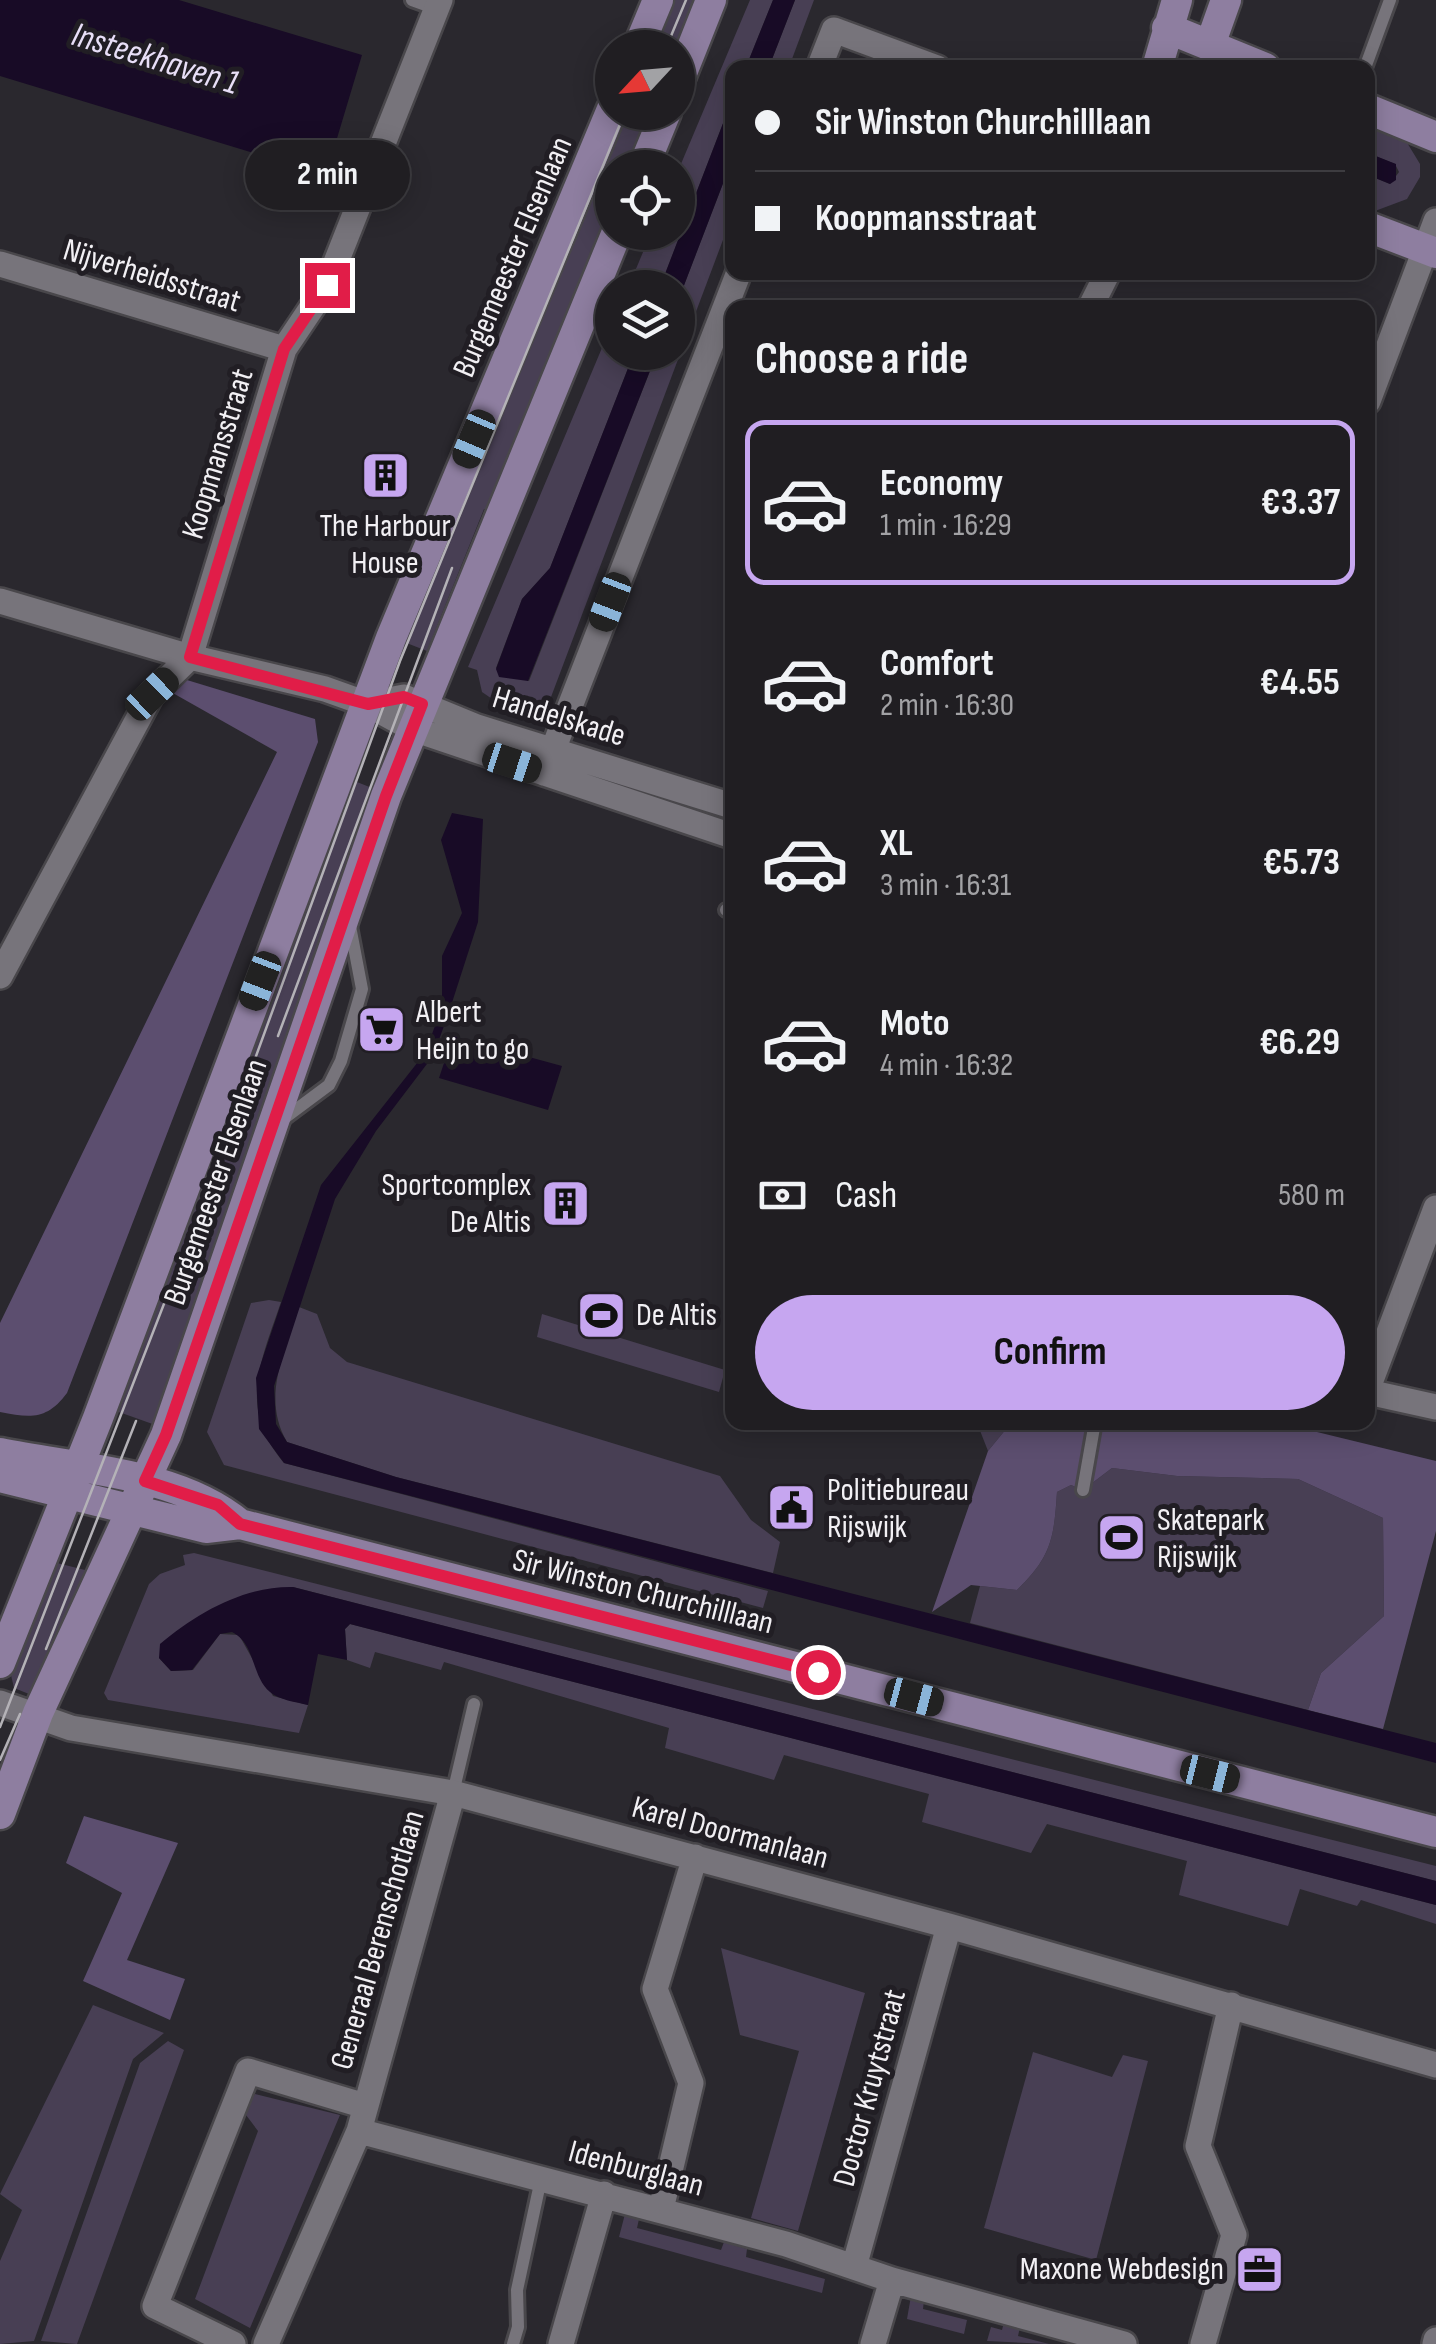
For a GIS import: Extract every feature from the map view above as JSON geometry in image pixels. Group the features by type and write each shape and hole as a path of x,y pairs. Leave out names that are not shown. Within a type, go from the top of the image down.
{"main road":[{"path":"646,30 658,0"},
{"path":"695,40 711,0"},
{"path":"1206,56 1226,0"},
{"path":"1172,14 1206,56"},
{"path":"1159,60 1172,14"},
{"path":"1375,112 1436,136"},
{"name":"Burgemeester Elsenlaan","path":"0,1663 368,704 603,130"},
{"path":"1375,229 1432,241"},
{"name":"Burgemeester Elsenlaan","path":"0,1814 8,1776 166,1435 417,717 609,250"},
{"name":"Sir Winston Churchilllaan","path":"0,1453 71,1481"},
{"name":"Sir Winston Churchilllaan","path":"0,1478 71,1481 139,1494 206,1528 240,1524 1436,1832"}],"street":[{"name":"Koopmansstraat","path":"190,657 284,349 327,285 430,3"},
{"path":"823,60 834,30 915,60"},
{"path":"1375,384 1432,241"},
{"name":"Nijverheidsstraat","path":"0,264 284,349"},
{"path":"549,761 725,308"},
{"name":"Handelskade","path":"0,602 417,717 549,761 725,833"},
{"path":"0,976 152,694 190,657"},
{"name":"Handelskade","path":"549,761 725,804"},
{"path":"1375,1371 1436,1208"},
{"path":"1375,1392 1436,1407"},
{"name":"Karel Doormanlaan","path":"0,1703 38,1713 70,1728 452,1793 949,1926 1436,2065"},
{"name":"Generaal Berenschotlaan","path":"266,2344 360,2132 452,1793"},
{"path":"661,2209 691,2082 655,1990 695,1857"},
{"name":"Doctor Kruytstraat","path":"854,2268 949,1926"},
{"path":"1203,2344 1234,2236 1198,2146 1231,2005"},
{"name":"Generaal Berenschotlaan","path":"233,2344 155,2306 248,2071 365,2106"},
{"name":"Idenburglaan","path":"360,2132 661,2209 892,2280 1124,2344"},
{"path":"561,2344 604,2194"},
{"path":"873,2344 892,2280"}],"lane":[{"path":"1369,60 1390,0"},
{"path":"272,1128 329,1085 341,1061 362,988 348,914"},
{"path":"1083,1490 1094,1430"},
{"path":"452,1793 474,1704"},
{"path":"512,2344 518,2327 517,2290 541,2177"}],"shaded area":[{"path":"666,0 706,0 688,30 654,30"},
{"path":"750,0 773,0 749,60 725,60 725,118 695,196 695,150 687,150"},
{"path":"795,0 814,0 792,60 772,60"},
{"path":"1375,126 1403,136 1420,164 1420,177 1407,199 1375,211 1375,178 1390,184 1399,172 1395,164 1375,156"},
{"path":"612,130 652,130 643,150 604,150"},
{"path":"595,172 595,250 601,250 493,511 484,509 427,651 404,642"},
{"path":"725,178 725,235 695,314 695,270 690,270"},
{"path":"644,250 674,250 667,270 636,270"},
{"path":"595,364 595,370 627,370 550,568 522,599 496,668 529,681 650,370 674,370 545,713 532,721 520,718 482,692 477,670 468,667"},
{"path":"177,677 315,719 318,742 67,1393 38,1415 0,1412 0,1323 277,752 171,692"},
{"path":"352,780 377,790 309,970 290,1058 161,1427 116,1411"},
{"path":"281,1302 261,1366 257,1404 270,1443 284,1463 768,1591 763,1608 224,1465 207,1432 251,1303"},
{"path":"299,1307 317,1314 330,1348 347,1362 720,1476 751,1520 780,1542 773,1573 396,1477 287,1442 279,1425 276,1392 282,1358"},
{"path":"542,1314 725,1370 719,1392 537,1337"},
{"path":"980,1430 1005,1430 988,1451"},
{"path":"1005,1430 1309,1430 1436,1461 1436,1531 1383,1729 1308,1710 1321,1673 1384,1616 1383,1518 1298,1479 1177,1476 1112,1468 1083,1490 1071,1485 1057,1492 1049,1546 1017,1590 971,1585 932,1612 988,1451"},
{"path":"1112,1468 1177,1476 1298,1479 1383,1518 1384,1616 1321,1673 1308,1710 970,1623 980,1586 1017,1590 1044,1557 1052,1535 1057,1492 1071,1485 1083,1490"},
{"path":"194,1553 1436,1866 1436,1881 293,1587 159,1658 171,1671 193,1670 220,1634 239,1635 273,1696 308,1705 299,1733 108,1700 104,1693 149,1584 160,1574 185,1565 183,1555"},
{"path":"49,1561 93,1572 34,1696 14,1688 11,1675 41,1605"},
{"path":"350,1624 1436,1905 1436,1924 1361,1900 1357,1906 1300,1889 1288,1926 1179,1895 1187,1861 1047,1824 1031,1853 922,1822 929,1794 784,1755 774,1780 665,1748 669,1728 444,1662 441,1670 375,1652 370,1668 347,1660 345,1629"},
{"path":"84,1816 178,1843 127,1960 185,1979 170,2020 83,1981 122,1893 66,1863"},
{"path":"721,1948 865,1993 798,2231 751,2218 799,2051 740,2035"},
{"path":"93,2005 164,2033 133,2059 34,2341 0,2344 0,2261 22,2210 0,2194"},
{"path":"168,2041 184,2050 77,2344 41,2341 140,2063"},
{"path":"1033,2052 1112,2077 1123,2055 1148,2061 1096,2260 984,2228"},
{"path":"255,2094 340,2115 250,2328 195,2299 258,2131 243,2111"},
{"path":"625,2214 639,2219 637,2228 721,2250 724,2242 747,2249 746,2257 825,2279 822,2293 619,2237"},
{"path":"911,2296 924,2300 923,2309 967,2320 964,2334 907,2319"},
{"path":"1004,2322 1020,2327 1018,2336 1049,2344 987,2341 991,2327 1002,2330"}],"water":[{"name":"Insteekhaven 1","path":"0,0 179,0 362,55 326,175 0,76"},
{"path":"773,0 795,0 772,60 749,60"},
{"path":"725,118 725,178 690,270 667,270 674,250 695,250 695,196"},
{"path":"1375,156 1396,164 1396,180 1390,184 1375,178"},
{"path":"627,370 650,370 528,681 499,677 496,669 522,599 550,568"},
{"path":"452,813 483,819 478,922 433,1056 376,1131 335,1199 274,1386 276,1424 287,1442 396,1477 1436,1743 1436,1763 284,1463 259,1429 256,1378 321,1185 425,1053 442,1007 442,956 462,913 441,840"},
{"path":"453,1036 562,1066 548,1110 439,1078"},
{"path":"293,1587 1436,1881 1436,1905 350,1624 345,1629 347,1660 318,1654 308,1705 270,1692 259,1678 245,1644 232,1632 220,1634 192,1670 171,1671 159,1658 160,1644 205,1612 239,1596"}],"waterway":[{"path":"434,1051 440,1053"}],"tram line":[{"path":"674,30 686,0"},
{"path":"0,1727 193,1229 400,661 618,130"},
{"path":"278,1036 452,568"},
{"path":"46,1649 136,1421"},
{"path":"0,1760 20,1714"}],"place":[{"name":"The Harbour House","path":"385,476"},
{"name":"Albert Heijn to go","path":"381,1030"},
{"name":"Sportcomplex De Altis","path":"566,1203"},
{"name":"De Altis","path":"601,1315"},
{"name":"Politiebureau Rijswijk","path":"792,1508"},
{"name":"Skatepark Rijswijk","path":"1122,1538"},
{"name":"Maxone Webdesign","path":"1259,2269"}],"route":[{"path":"327,285 284,349 190,657 368,704 404,697 422,704 386,796 166,1435 145,1481 218,1505 240,1524 818,1672"}]}
